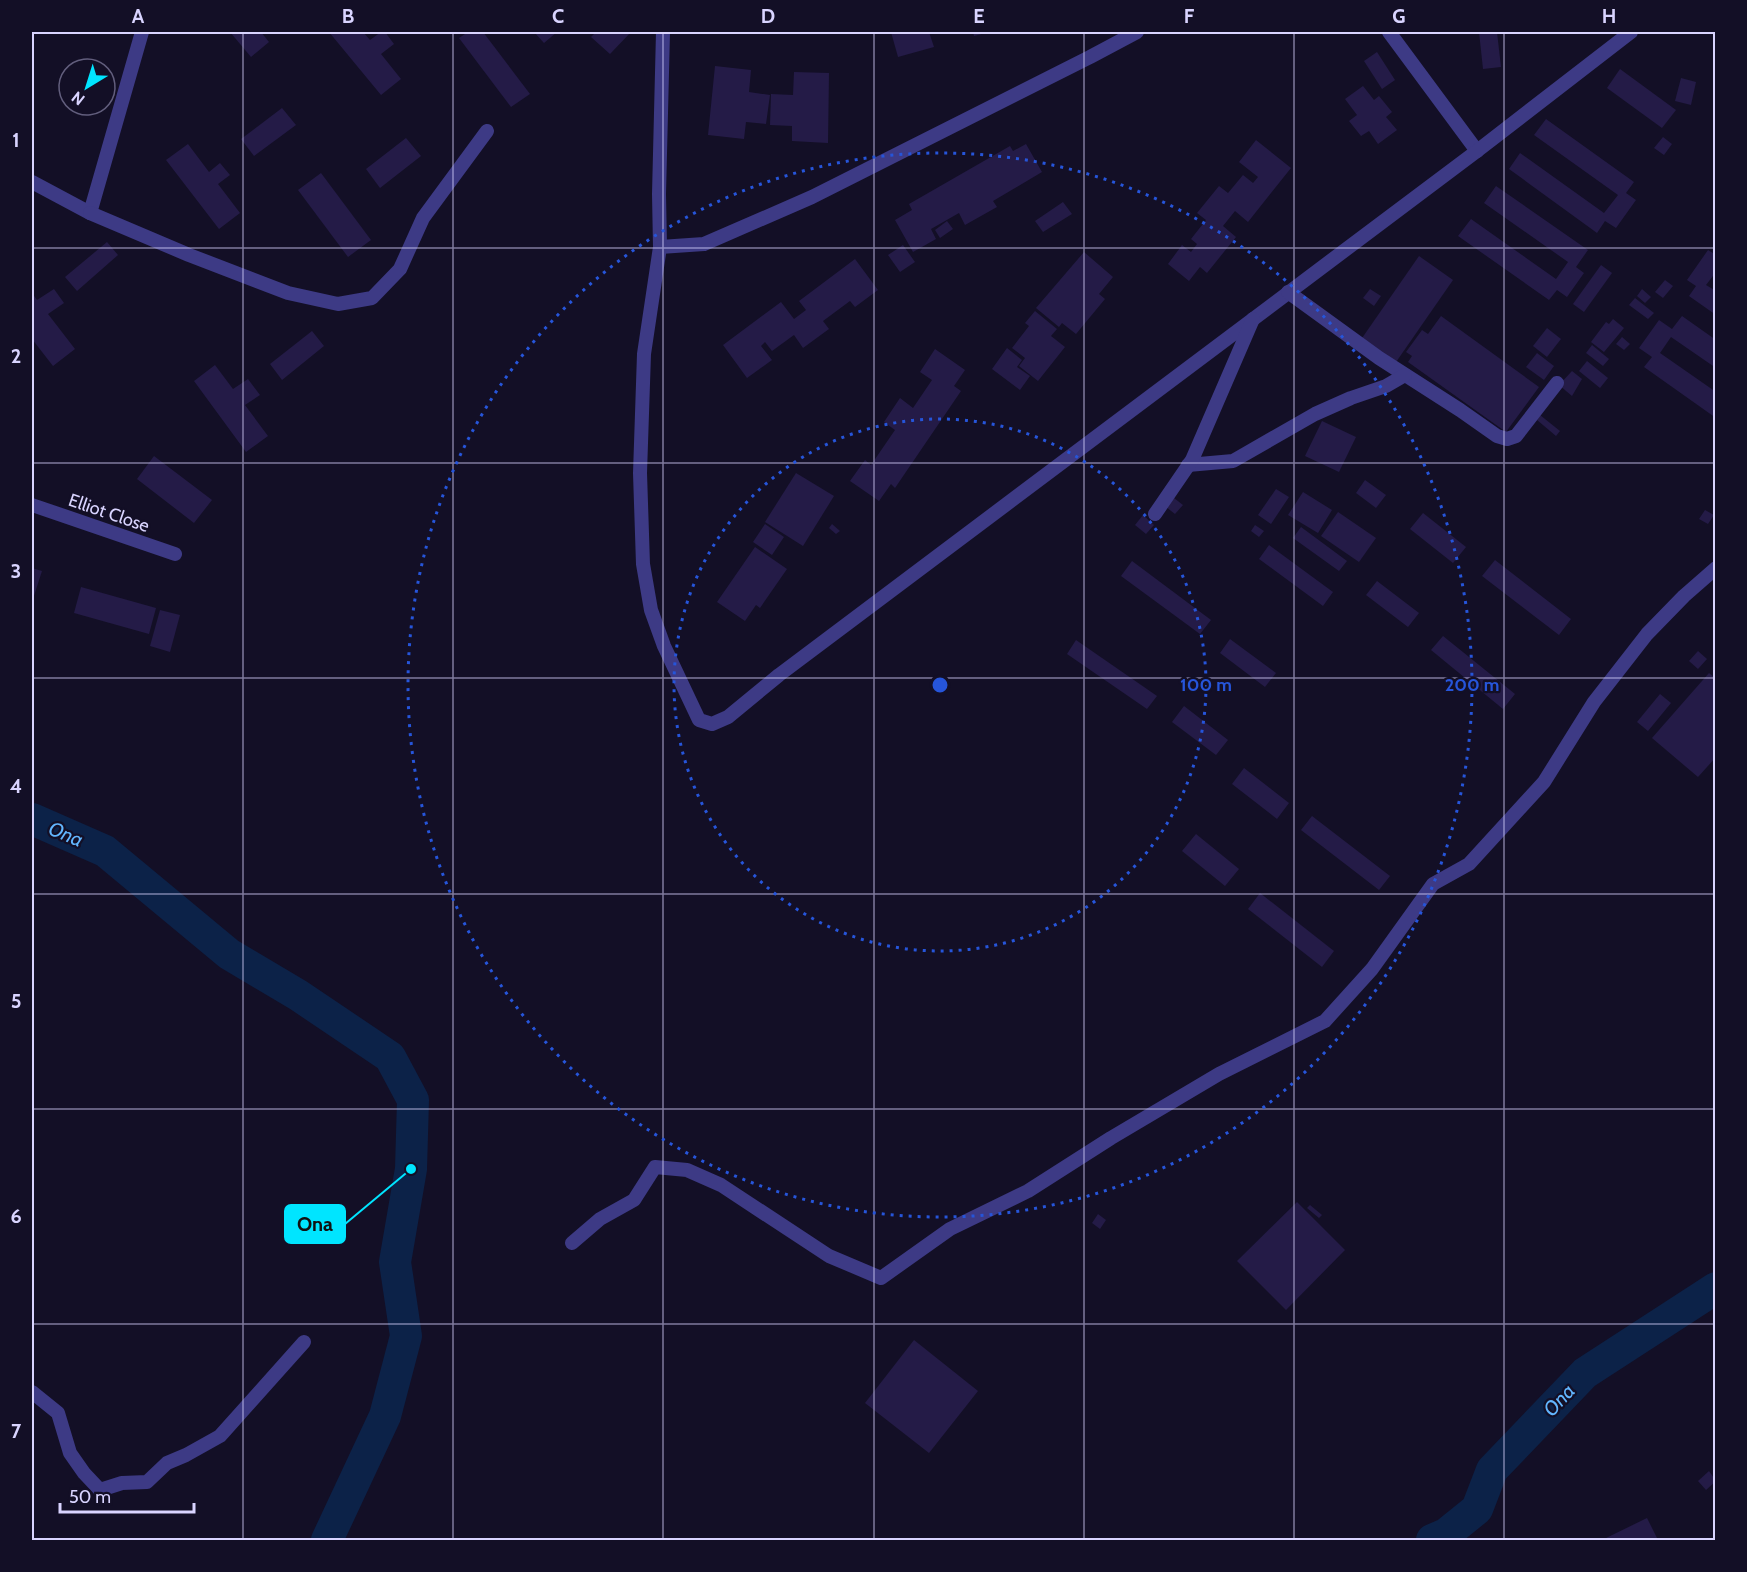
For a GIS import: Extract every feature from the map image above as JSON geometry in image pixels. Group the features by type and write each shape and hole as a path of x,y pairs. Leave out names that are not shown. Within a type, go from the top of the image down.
{"street":[{"path":"90,213 142,32"},
{"path":"663,32 658,194 660,247 644,354 640,473 644,564 651,610 664,646 699,720 712,724 728,717 779,675 1477,150 1630,32"},
{"path":"660,247 704,244 812,197 1137,32"},
{"path":"1389,32 1477,150"},
{"path":"32,182 90,213 189,255 288,293 338,304 372,298 400,269 423,218 487,132"},
{"path":"1288,292 1379,358 1497,436 1507,440 1516,436 1557,383"},
{"path":"1155,514 1188,465 1212,418 1254,317"},
{"path":"1188,465 1233,461 1315,414 1386,386 1406,375"},
{"name":"Elliot Close","path":"32,505 175,554"},
{"path":"572,1243 600,1219 634,1200 655,1167 687,1170 721,1185 829,1256 881,1278 951,1229 1029,1191 1111,1138 1219,1074 1325,1021 1372,969 1433,884 1469,864 1544,782 1594,702 1641,643 1684,596 1716,568"},
{"path":"32,1392 58,1413 70,1453 100,1490 122,1483 147,1482 167,1463 220,1436 304,1342"}],"building":[{"path":"230,32 261,32 269,42 251,57"},
{"path":"329,32 363,32 370,40 381,32 385,32 394,44 381,54 401,79 381,95"},
{"path":"468,32 483,32 530,94 511,107 459,38"},
{"path":"534,32 557,32 544,43"},
{"path":"596,32 631,32 610,54 591,37"},
{"path":"891,32 929,32 934,47 898,57"},
{"path":"973,32 989,32 974,36"},
{"path":"1479,32 1497,32 1501,67 1483,69"},
{"path":"1377,52 1395,80 1382,89 1364,61"},
{"path":"715,66 751,70 749,92 770,95 766,124 746,122 744,139 708,135"},
{"path":"1620,69 1676,110 1662,128 1607,88"},
{"path":"794,72 829,73 828,143 792,141 792,126 770,125 771,94 793,95"},
{"path":"1681,78 1696,82 1691,105 1675,101"},
{"path":"1363,86 1374,100 1379,96 1392,112 1386,117 1397,130 1378,144 1369,131 1361,136 1349,121 1357,115 1345,99"},
{"path":"282,108 296,125 254,156 241,139"},
{"path":"1546,119 1634,182 1626,193 1636,200 1616,228 1605,221 1597,233 1509,169 1520,153 1604,213 1618,195 1534,135"},
{"path":"1663,137 1672,144 1664,155 1654,148"},
{"path":"406,138 421,156 380,188 366,169"},
{"path":"1256,140 1291,168 1248,222 1235,211 1223,226 1236,237 1207,273 1200,267 1189,281 1168,264 1182,245 1191,252 1197,244 1191,239 1206,220 1197,213 1219,186 1228,193 1243,175 1253,183 1258,177 1239,162"},
{"path":"188,144 209,172 220,163 230,175 218,184 240,213 219,229 166,160"},
{"path":"1026,144 1042,172 993,201 997,207 965,225 959,213 931,229 936,239 913,252 895,220 912,210 909,204 1010,146 1013,151"},
{"path":"321,173 371,240 348,257 298,190"},
{"path":"1496,186 1588,250 1576,267 1584,273 1567,297 1557,290 1549,300 1458,236 1471,219 1556,279 1568,262 1484,203"},
{"path":"1063,202 1072,214 1043,232 1035,221"},
{"path":"947,221 953,229 940,238 935,230"},
{"path":"107,242 118,255 77,291 65,277"},
{"path":"903,245 915,262 900,272 888,255"},
{"path":"1708,250 1716,255 1716,272 1706,285 1716,291 1716,315 1689,296 1696,286 1687,280"},
{"path":"1084,252 1113,277 1099,294 1105,299 1076,334 1062,323 1059,327 1036,308"},
{"path":"1419,256 1453,280 1394,365 1360,341"},
{"path":"855,259 878,290 855,307 850,301 823,321 829,329 803,348 794,335 772,351 765,342 761,346 772,360 747,378 723,345 781,302 794,319 806,310 799,301"},
{"path":"1601,265 1612,273 1584,312 1573,304"},
{"path":"1665,280 1673,286 1663,298 1655,292"},
{"path":"54,289 64,303 48,314 75,349 53,366 32,339 32,293 37,300"},
{"path":"1370,289 1381,296 1374,306 1363,298"},
{"path":"1642,289 1651,297 1645,303 1637,296"},
{"path":"1635,298 1654,313 1648,319 1629,305"},
{"path":"1035,311 1057,329 1051,336 1065,347 1038,381 1019,366 1025,358 1012,348 1029,326 1025,323"},
{"path":"1441,316 1539,387 1506,432 1408,362 1412,356 1406,352 1422,330 1428,334"},
{"path":"1682,316 1716,340 1716,368 1671,337 1660,353 1716,392 1716,418 1644,367 1652,357 1639,348 1659,320 1672,329"},
{"path":"1613,319 1624,328 1604,352 1591,342 1606,322 1609,324"},
{"path":"1547,328 1561,339 1547,357 1533,346"},
{"path":"312,331 324,346 282,380 270,364"},
{"path":"1622,337 1630,344 1624,350 1616,344"},
{"path":"1592,345 1609,359 1603,366 1586,353"},
{"path":"1007,348 1022,360 1017,367 1030,376 1020,390 992,369"},
{"path":"935,349 965,370 954,386 961,391 895,488 891,484 879,501 850,481 865,460 871,465 895,430 884,422 900,398 913,408 932,380 920,372"},
{"path":"1537,353 1554,366 1544,380 1526,367"},
{"path":"1587,361 1608,378 1600,388 1579,371"},
{"path":"215,365 233,389 248,379 260,395 245,405 268,436 246,452 194,381"},
{"path":"1572,371 1582,379 1572,396 1559,385"},
{"path":"1540,415 1560,431 1556,436 1537,420"},
{"path":"1322,421 1356,437 1339,472 1305,456"},
{"path":"154,456 212,500 194,523 137,479"},
{"path":"796,473 834,496 803,546 765,522"},
{"path":"1365,480 1386,495 1376,508 1356,493"},
{"path":"1276,489 1289,497 1271,524 1258,515"},
{"path":"1303,492 1332,510 1318,533 1288,515"},
{"path":"1174,498 1183,505 1175,514 1166,507"},
{"path":"1705,510 1714,515 1708,524 1699,519"},
{"path":"1338,512 1376,538 1359,562 1321,536"},
{"path":"1423,513 1466,547 1453,563 1410,529"},
{"path":"1143,515 1154,525 1146,534 1135,525"},
{"path":"765,524 784,537 772,555 753,542"},
{"path":"832,524 840,531 836,534 829,528"},
{"path":"1255,525 1264,531 1259,537 1251,531"},
{"path":"1301,527 1347,561 1339,571 1293,538"},
{"path":"1269,545 1333,592 1323,606 1259,559"},
{"path":"755,547 787,569 760,608 756,605 745,621 717,602"},
{"path":"1495,560 1571,619 1559,635 1482,576"},
{"path":"1132,561 1211,620 1200,634 1121,576"},
{"path":"32,568 42,571 32,602"},
{"path":"1377,581 1419,613 1408,627 1366,595"},
{"path":"81,587 156,608 149,634 74,613"},
{"path":"160,610 180,615 170,652 150,646"},
{"path":"1443,636 1515,694 1503,709 1431,650"},
{"path":"1230,639 1276,673 1265,687 1220,653"},
{"path":"1076,640 1157,696 1147,709 1067,654"},
{"path":"1698,651 1707,659 1698,669 1689,661"},
{"path":"1709,673 1716,679 1716,757 1698,777 1652,738"},
{"path":"1660,694 1671,703 1648,731 1637,722"},
{"path":"1184,706 1228,740 1216,755 1172,722"},
{"path":"1244,768 1289,803 1277,819 1232,784"},
{"path":"1312,816 1390,876 1379,890 1301,830"},
{"path":"1196,834 1239,869 1225,886 1182,851"},
{"path":"1260,893 1334,951 1322,967 1248,909"},
{"path":"1297,1202 1345,1250 1286,1310 1237,1261"},
{"path":"1310,1205 1322,1215 1319,1218 1307,1208"},
{"path":"1098,1214 1106,1220 1100,1229 1092,1223"},
{"path":"914,1340 978,1391 929,1453 865,1403"},
{"path":"1709,1471 1716,1481 1706,1490 1698,1481"},
{"path":"1647,1518 1658,1540 1604,1539"}],"waterway":[{"name":"Ona","path":"32,819 105,851 229,954 298,995 390,1057 413,1100 411,1169 395,1262 406,1336 385,1416 327,1540"},
{"name":"Ona","path":"1432,1540 1446,1534 1477,1509 1492,1470 1585,1373 1716,1288"}],"place":[{"name":"Ona","path":"411,1169"}]}
